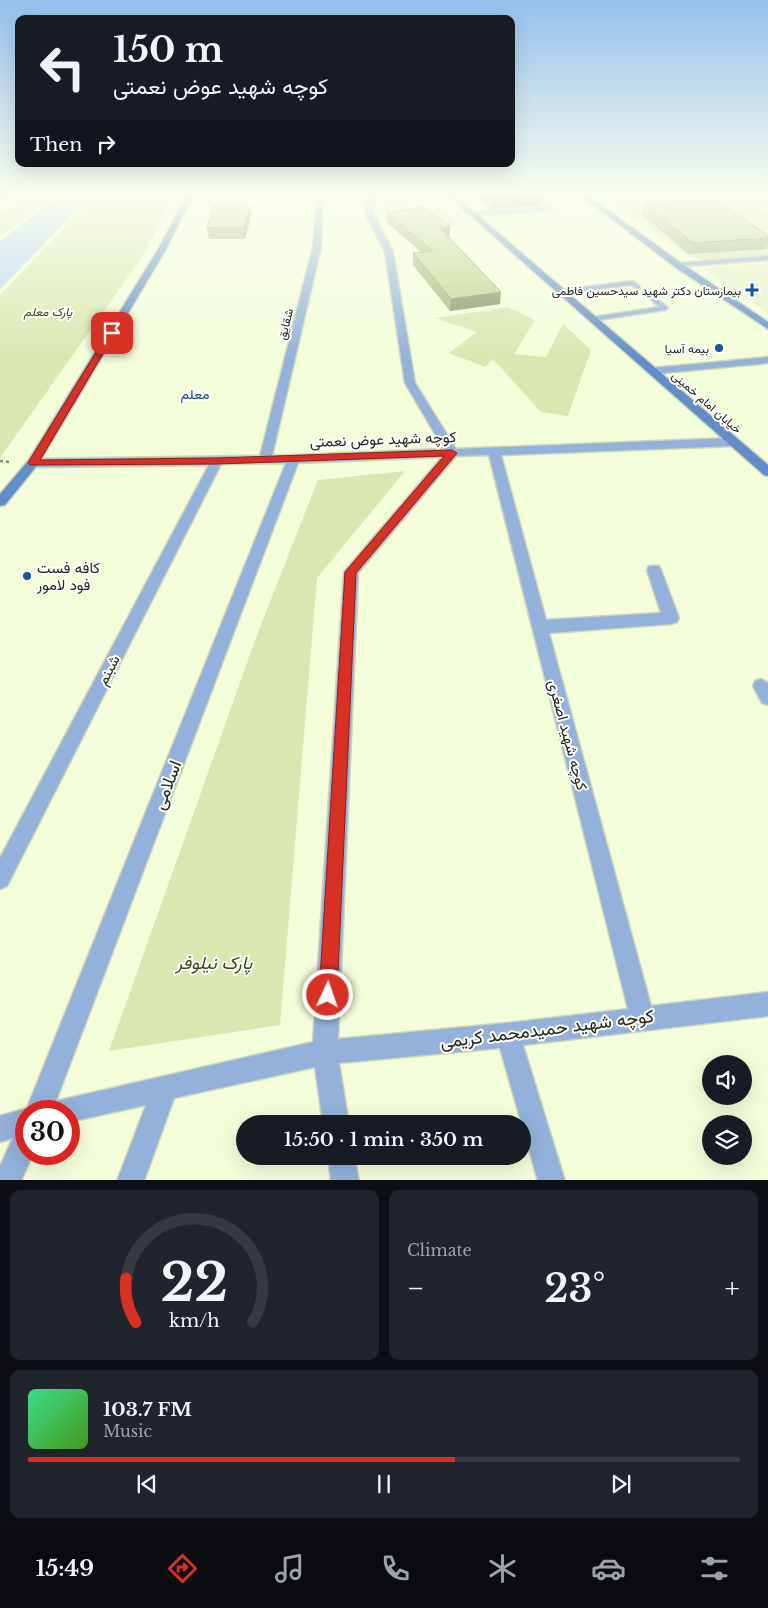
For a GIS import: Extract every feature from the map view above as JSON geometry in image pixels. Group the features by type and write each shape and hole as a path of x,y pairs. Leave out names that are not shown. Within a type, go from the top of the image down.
{"main road":[{"path":"0,502 33,463 162,249"},
{"name":"خیابان امام خمینی","path":"512,249 768,472"},
{"path":"656,249 768,326"}],"street":[{"name":"شقایق","path":"265,460 316,249"},
{"path":"335,1115 325,1052 350,572 452,453 410,383 387,249"},
{"path":"678,265 768,258"},
{"path":"653,371 768,360"},
{"name":"کوچه شهید عوض نعمتی","path":"33,463 265,460 734,442"},
{"name":"کوچه شهید اصغری","path":"494,451 642,1018"},
{"name":"اسلامی","path":"43,1100 294,458"},
{"name":"شبنم","path":"0,879 217,461"},
{"path":"540,627 671,618 654,570"},
{"name":"کوچه شهید حمیدمحمد کریمی","path":"80,1107 325,1052 508,1035 768,1004"},
{"path":"508,1035 552,1180"},
{"path":"130,1180 166,1087"},
{"path":"0,1129 15,1124"},
{"path":"7,1180 15,1163"},
{"path":"342,1165 345,1180"}],"lane":[{"path":"562,292 632,282 638,287"},
{"path":"593,319 665,308 652,298"}],"shaded area":[{"name":"بیمارستان دکتر شهید سیدحسین فاطمی","path":"768,263 768,313 703,268 730,266"}],"green space":[{"name":"پارک معلم","path":"44,249 146,249 0,458 0,295"},
{"path":"679,249 768,249 768,256 707,261 690,257"},
{"path":"508,307 535,320 514,354 546,357 563,324 591,350 568,416 541,412 493,359 485,367 449,353 477,332 435,318"},
{"name":"پارک نیلوفر","path":"405,471 317,578 280,1025 109,1051 258,632 318,480"}],"water":[{"path":"0,249 39,249 0,289"}],"building":[{"path":"431,249 460,249 501,292 451,299 413,253 433,251"}],"place":[{"name":"بیمارستان دکتر شهید سیدحسین فاطمی","path":"752,290"},
{"name":"بیمه آسیا","path":"719,348"},
{"name":"کافه فست فود لامور","path":"27,576"}],"district":[{"name":"معلم","path":"195,394"}],"route":[{"path":"112,333 33,463 265,460 452,453 350,572 328,995"}]}
